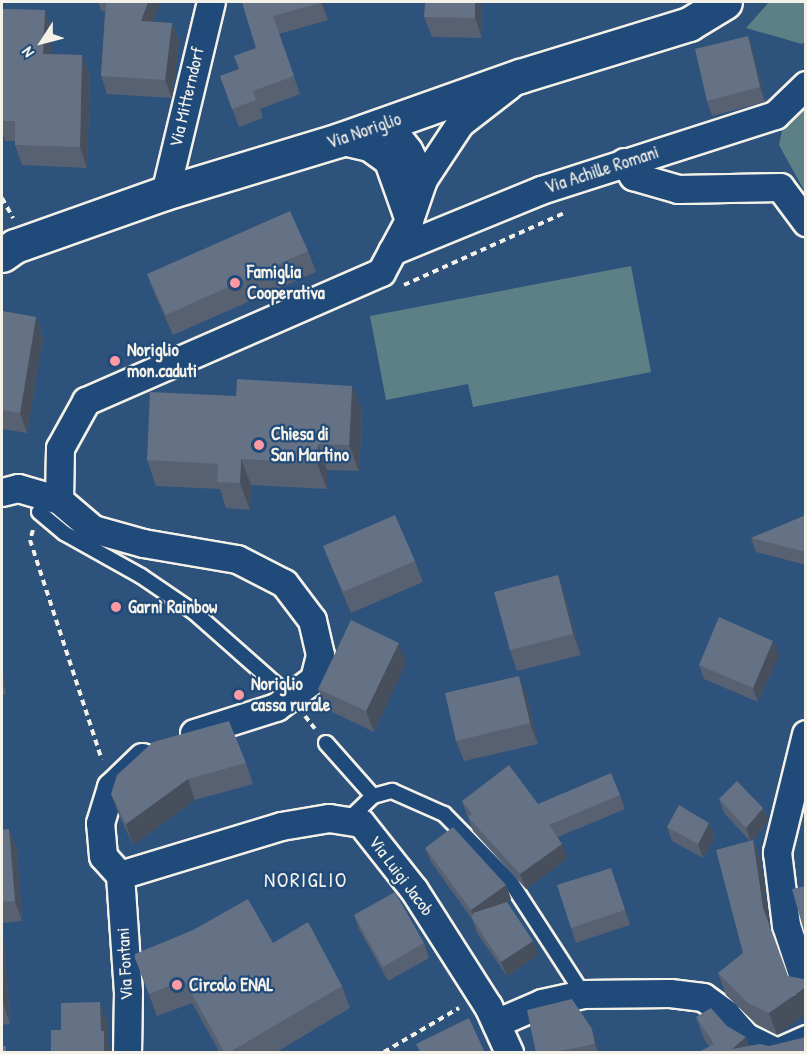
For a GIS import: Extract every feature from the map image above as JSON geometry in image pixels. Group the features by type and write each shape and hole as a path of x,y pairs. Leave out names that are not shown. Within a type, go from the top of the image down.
{"main road":[{"name":"Via Noriglio","path":"2,255 15,246 165,193 339,140 520,76 689,24 725,2"}],"street":[{"name":"Via Mitterndorf","path":"165,193 211,2"},
{"path":"49,506 60,448 86,401 381,272 409,220 423,179 460,123 520,76"},
{"name":"Via Achille Romani","path":"392,251 531,194 775,115 806,85"},
{"path":"387,123 408,150 423,179"},
{"path":"387,123 388,161 409,220"},
{"path":"339,140 369,147 388,161"},
{"path":"624,162 633,176 678,189 780,187 806,222"},
{"path":"2,492 18,488 93,529 143,543 237,559 284,583 312,620 320,655 314,679 276,707 164,741 111,787 100,823 103,856 120,875"},
{"path":"806,734 777,852 786,925 806,986"},
{"name":"Via Luigi Jacob","path":"120,875 281,826 329,818 361,823 414,890 496,1023 509,1053"},
{"name":"Via Fontani","path":"120,875 128,991 127,1053"},
{"path":"496,1023 542,1003 583,994 670,993 703,998 726,1014 746,1037 777,1052 797,1046"}],"lane":[{"path":"49,506 64,533 141,576 194,612 290,697"},
{"path":"326,743 373,796"},
{"path":"347,821 373,796 392,791 444,814 510,881 583,994"}],"path":[{"path":"393,291 571,209"},
{"path":"49,506 30,540 111,787"},
{"path":"384,1053 480,996"}],"green space":[{"path":"769,2 805,2 805,41 802,44 746,28"},
{"path":"805,102 805,192 779,145 783,126"},
{"path":"631,266 651,372 473,407 468,384 386,400 370,316"}],"building":[{"path":"106,2 148,2 141,21 172,23 165,80 101,76"},
{"path":"242,2 321,3 273,16 294,76 253,91 256,100 232,109 220,76 239,69 234,56 256,48"},
{"path":"425,2 475,2 475,18 424,17"},
{"path":"2,9 45,10 43,54 82,55 80,147 15,145 15,121 2,121"},
{"path":"748,36 760,87 707,101 695,49"},
{"path":"290,211 308,251 166,315 147,274"},
{"path":"2,311 36,317 20,413 2,410"},
{"name":"Chiesa di San Martino","path":"237,379 352,386 349,445 318,444 317,463 241,459 240,483 217,482 218,464 147,460 150,392 236,396"},
{"path":"395,515 415,561 343,592 323,546"},
{"path":"806,515 806,552 751,538"},
{"path":"558,575 573,634 510,650 494,592"},
{"path":"719,617 773,641 753,688 699,665"},
{"path":"351,620 399,643 366,711 318,689"},
{"path":"519,676 530,723 456,741 445,693"},
{"path":"229,721 246,763 188,779 126,824 111,794 117,775 153,742"},
{"path":"509,765 538,804 611,773 620,795 549,825 562,844 520,874 468,817 472,814 462,801"},
{"path":"737,781 763,808 746,828 719,799"},
{"path":"679,805 709,823 698,844 667,827"},
{"path":"453,827 506,885 471,910 425,848"},
{"path":"9,829 15,901 2,902 2,830"},
{"path":"753,840 763,908 788,976 804,979 806,977 806,987 769,1013 748,1003 718,973 743,953 716,850"},
{"path":"611,868 625,910 571,928 557,885"},
{"path":"806,886 806,938 792,889"},
{"path":"395,892 424,943 383,967 354,915"},
{"path":"248,899 273,943 308,922 342,986 225,1053 184,980 149,994 135,954 193,930"},
{"path":"507,902 533,941 501,962 472,918 473,913"},
{"path":"572,999 592,1029 595,1044 550,1053 536,1053 527,1010"},
{"path":"100,1002 104,1053 51,1053 51,1030 61,1030 61,1003"},
{"path":"711,1008 727,1026 746,1037 732,1049 760,1044 769,1046 806,1037 806,1053 697,1053 714,1044 696,1017"},
{"path":"469,1018 485,1053 421,1053 416,1044"},
{"path":"2,1046 6,1046 6,1053 2,1053"}],"place":[{"name":"Famiglia Cooperativa","path":"235,283"},
{"name":"Noriglio mon.caduti","path":"115,361"},
{"name":"Chiesa di San Martino","path":"259,445"},
{"name":"Garnì Rainbow","path":"116,607"},
{"name":"Noriglio cassa rurale","path":"239,695"},
{"name":"Circolo ENAL","path":"177,985"}],"district":[{"name":"NORIGLIO","path":"306,880"}]}
